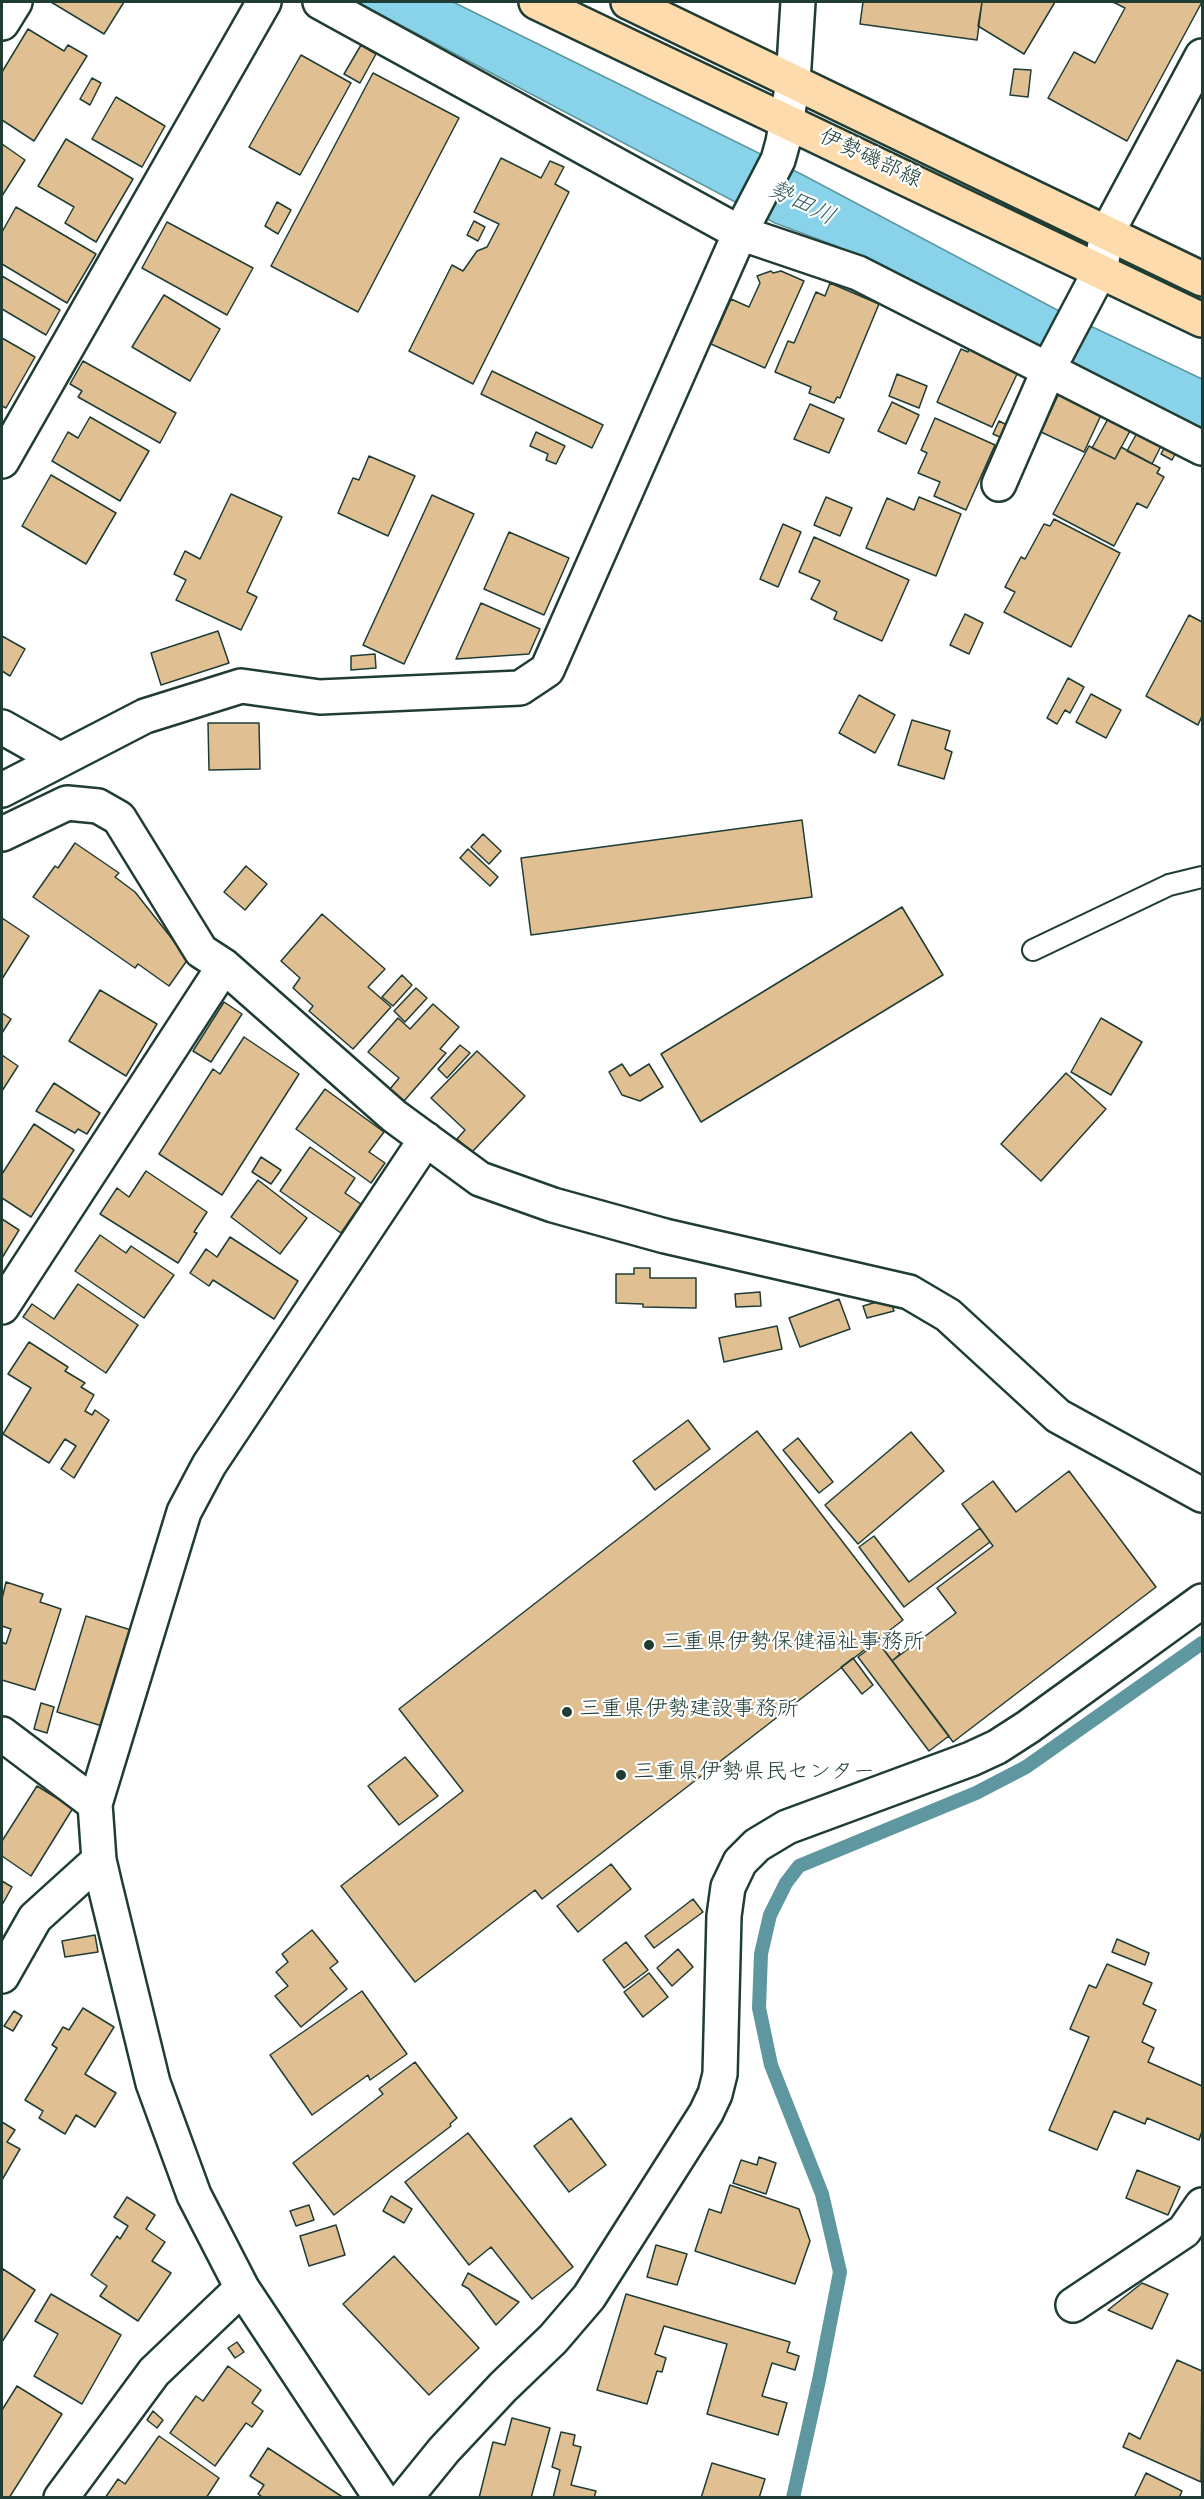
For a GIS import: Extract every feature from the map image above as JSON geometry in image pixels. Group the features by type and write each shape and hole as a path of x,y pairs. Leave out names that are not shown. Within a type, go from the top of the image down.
{"main road":[{"name":"伊勢磯部線","path":"536,2 1203,320"},
{"name":"伊勢磯部線","path":"628,2 1203,279"}],"street":[{"path":"2,23 15,2"},
{"path":"2,461 264,2"},
{"path":"320,2 744,226 858,273 1052,365 1203,448"},
{"path":"2,790 145,716 241,686 320,697 520,688 547,670 744,226 778,160 793,82 798,2"},
{"path":"999,484 1052,365 1100,271 1107,233 1203,56"},
{"path":"2,727 59,759"},
{"path":"2,834 67,802 98,806 119,818 201,951 224,966 394,1116 480,1179 553,1205 676,1239 909,1292 948,1315 1058,1416 1203,1496"},
{"path":"2,1306 224,966"},
{"path":"381,2498 242,2288 194,2195 153,2083 99,1860 95,1804 184,1512 209,1465 426,1139"},
{"path":"405,2498 444,2450 503,2387 553,2340 589,2298 706,2113 715,2094 720,2074 724,1916 728,1887 740,1862 757,1845 787,1827 971,1759 997,1747 1203,1601"},
{"path":"2,1734 95,1804"},
{"path":"2,1976 35,1918 99,1860"},
{"path":"1073,2305 1184,2230 1203,2205"},
{"path":"61,2498 154,2372 242,2288"}],"lane":[{"path":"1033,950 1169,885 1203,877"}],"water":[{"name":"勢田川","path":"357,2 453,2 803,175 1061,312 1202,379 1202,428 836,246 775,223"}],"building":[{"path":"51,2 124,2 104,34"},
{"path":"863,2 982,2 977,40 860,24"},
{"path":"982,2 1055,2 1024,54 978,26"},
{"path":"1113,2 1202,2 1127,141 1048,98 1074,52 1095,63 1125,8"},
{"path":"28,29 64,51 68,45 87,56 34,141 2,120 2,72"},
{"path":"361,45 376,54 360,83 344,74"},
{"path":"301,55 351,83 300,175 249,147"},
{"path":"1014,69 1031,70 1028,97 1010,95"},
{"path":"373,73 459,118 358,312 271,266"},
{"path":"92,78 101,83 90,105 80,99"},
{"path":"116,97 165,126 142,167 92,139"},
{"path":"66,139 133,179 96,242 65,223 74,207 38,186"},
{"path":"2,144 25,160 2,196"},
{"path":"501,158 541,178 550,161 564,167 555,184 569,192 473,384 409,351 452,265 463,271 477,251 487,247 499,224 474,212"},
{"path":"277,202 291,210 278,234 265,226"},
{"path":"16,207 96,254 67,303 2,264 2,232"},
{"path":"474,221 485,227 478,241 467,235"},
{"path":"167,222 253,268 227,315 142,268"},
{"path":"771,271 773,273 781,271 804,281 765,368 711,344 731,299 749,307 760,283 757,276"},
{"path":"2,276 60,310 46,335 2,309"},
{"path":"830,283 879,304 840,398 837,397 834,403 809,393 811,387 775,372 788,341 794,343 816,292 825,296"},
{"path":"164,295 220,329 190,381 132,347"},
{"path":"2,338 35,357 6,408 2,406"},
{"path":"970,348 1019,370 992,427 937,402 961,349 968,352"},
{"path":"83,361 176,413 160,443 78,397 82,391 70,384"},
{"path":"492,371 603,425 592,448 481,394"},
{"path":"897,374 927,386 919,408 889,396"},
{"path":"1059,393 1102,413 1084,452 1041,432"},
{"path":"892,402 919,415 906,444 878,431"},
{"path":"810,404 844,419 829,453 794,439"},
{"path":"90,417 149,451 120,501 52,461 68,432 78,438"},
{"path":"1109,417 1131,429 1115,459 1092,448"},
{"path":"935,418 995,445 966,510 934,496 940,482 918,473 927,453 921,450"},
{"path":"999,421 1007,425 1002,438 993,434"},
{"path":"536,432 565,446 556,464 546,460 548,454 530,446"},
{"path":"1137,433 1161,446 1152,464 1127,451"},
{"path":"1167,443 1178,449 1172,460 1161,454"},
{"path":"1089,446 1115,459 1121,447 1160,468 1157,473 1164,477 1147,508 1137,503 1114,546 1053,514"},
{"path":"369,456 415,476 388,536 338,513 353,478 359,480"},
{"path":"51,475 116,513 86,564 22,526"},
{"path":"231,494 282,517 247,592 257,597 241,630 176,600 186,580 174,574 185,551 200,559"},
{"path":"432,495 474,514 404,664 363,645"},
{"path":"826,497 852,508 840,536 814,525"},
{"path":"919,497 961,514 936,576 866,548 887,498 914,510"},
{"path":"1054,519 1120,553 1071,647 1004,612 1015,592 1005,587 1021,557 1025,559 1044,524 1050,526"},
{"path":"783,524 801,532 778,587 760,579"},
{"path":"509,532 569,558 544,615 484,589"},
{"path":"814,537 909,580 882,641 834,619 837,612 811,599 820,581 799,572"},
{"path":"481,603 540,629 529,654 456,659"},
{"path":"965,614 983,623 969,654 950,645"},
{"path":"1189,615 1202,622 1202,716 1198,725 1146,696"},
{"path":"218,631 229,663 161,685 151,653"},
{"path":"2,636 25,649 10,676 2,671"},
{"path":"375,654 376,668 351,670 351,656"},
{"path":"1068,678 1084,687 1070,713 1065,710 1057,724 1047,718"},
{"path":"1091,694 1121,710 1106,738 1076,722"},
{"path":"859,695 895,715 875,753 839,733"},
{"path":"912,720 950,731 945,749 952,752 944,779 898,765"},
{"path":"208,723 259,723 260,769 209,770"},
{"path":"802,820 812,897 531,935 521,858"},
{"path":"483,834 501,851 489,864 471,847"},
{"path":"75,843 119,873 115,877 135,892 188,959 169,986 138,964 135,968 33,897 55,866 58,868"},
{"path":"468,849 498,877 490,886 460,858"},
{"path":"246,866 267,884 245,910 224,892"},
{"path":"902,907 943,975 701,1122 661,1054"},
{"path":"322,914 385,969 368,987 391,1007 353,1049 309,1011 313,1006 293,988 300,978 281,961"},
{"path":"2,918 29,936 2,979"},
{"path":"402,975 412,985 393,1006 382,997"},
{"path":"416,988 427,998 405,1022 394,1011"},
{"path":"100,990 157,1024 126,1076 69,1041"},
{"path":"224,1002 242,1014 211,1062 193,1051"},
{"path":"433,1004 459,1027 440,1049 446,1053 404,1101 390,1089 399,1078 368,1052 398,1018 410,1029"},
{"path":"2,1013 11,1019 2,1033"},
{"path":"1101,1018 1142,1042 1111,1095 1071,1072"},
{"path":"244,1037 299,1074 222,1195 159,1154 213,1069 220,1074"},
{"path":"460,1045 470,1053 447,1078 438,1069"},
{"path":"477,1051 525,1096 472,1152 457,1139 465,1130 431,1098"},
{"path":"2,1055 18,1066 2,1091"},
{"path":"622,1064 630,1076 649,1064 663,1087 640,1101 622,1095 609,1072"},
{"path":"1066,1073 1106,1109 1041,1181 1001,1144"},
{"path":"54,1083 100,1113 87,1134 78,1129 75,1133 36,1111"},
{"path":"325,1089 384,1132 369,1152 385,1163 371,1183 296,1129"},
{"path":"34,1124 74,1150 31,1217 2,1198 2,1174"},
{"path":"310,1147 355,1178 345,1193 361,1204 341,1233 280,1191"},
{"path":"261,1157 281,1170 271,1184 252,1172"},
{"path":"146,1171 207,1212 178,1263 100,1214 117,1188 129,1197"},
{"path":"258,1180 307,1218 280,1254 231,1217"},
{"path":"2,1219 19,1230 2,1258"},
{"path":"100,1235 126,1253 131,1246 174,1275 144,1318 75,1271"},
{"path":"230,1237 298,1281 274,1319 213,1280 209,1286 190,1273 206,1249 217,1257"},
{"path":"634,1268 650,1268 650,1278 696,1278 696,1308 643,1307 643,1304 616,1303 616,1274 634,1274"},
{"path":"78,1284 138,1325 106,1373 23,1317 32,1304 54,1319"},
{"path":"760,1292 761,1306 736,1307 735,1294"},
{"path":"890,1298 894,1311 867,1318 863,1306"},
{"path":"839,1299 850,1329 800,1347 789,1318"},
{"path":"777,1326 782,1349 724,1362 719,1338"},
{"path":"29,1342 68,1367 65,1371 85,1383 81,1387 94,1395 85,1411 92,1415 95,1410 109,1420 74,1478 61,1469 76,1446 65,1439 49,1463 3,1434 31,1388 8,1374"},
{"path":"688,1420 710,1449 655,1490 633,1461"},
{"path":"757,1431 903,1620 542,1899 535,1890 415,1982 341,1886 463,1791 399,1709"},
{"path":"911,1432 944,1471 858,1544 825,1505"},
{"path":"798,1438 833,1482 819,1493 783,1450"},
{"path":"1069,1471 1156,1587 953,1742 892,1661 956,1613 937,1588 993,1546 962,1504 993,1481 1016,1512"},
{"path":"980,1528 990,1542 904,1607 859,1547 874,1536 909,1582"},
{"path":"6,1582 43,1594 40,1602 61,1609 35,1690 2,1680 2,1642 6,1644 11,1629 2,1626 2,1599"},
{"path":"86,1616 131,1630 102,1726 57,1712"},
{"path":"886,1635 900,1654 892,1661 878,1642"},
{"path":"878,1642 949,1736 929,1751 858,1657"},
{"path":"853,1658 873,1685 862,1694 841,1667"},
{"path":"41,1703 54,1707 47,1733 34,1729"},
{"path":"405,1757 438,1796 399,1825 368,1786"},
{"path":"37,1786 73,1808 31,1876 2,1856 2,1841"},
{"path":"611,1864 631,1889 578,1932 557,1906"},
{"path":"2,1881 12,1887 2,1905"},
{"path":"693,1899 703,1912 654,1948 645,1936"},
{"path":"312,1930 338,1962 330,1968 347,1989 301,2027 275,1996 288,1986 276,1972 288,1962 282,1954"},
{"path":"95,1935 98,1952 65,1957 62,1941"},
{"path":"1117,1939 1149,1953 1145,1965 1112,1952"},
{"path":"626,1942 648,1970 624,1988 603,1960"},
{"path":"678,1949 693,1967 672,1986 657,1968"},
{"path":"1107,1964 1152,1983 1143,2004 1156,2010 1142,2042 1154,2048 1148,2062 1202,2086 1202,2131 1199,2140 1147,2118 1145,2124 1114,2111 1097,2150 1049,2130 1089,2037 1070,2029 1089,1985 1096,1988"},
{"path":"649,1973 668,1997 643,2017 624,1992"},
{"path":"362,1991 407,2054 370,2080 368,2075 312,2115 270,2055"},
{"path":"83,2008 114,2027 85,2074 116,2093 95,2127 76,2115 65,2134 39,2118 43,2111 25,2100 57,2048 52,2045 63,2027 69,2030"},
{"path":"14,2011 22,2016 13,2031 4,2026"},
{"path":"415,2062 457,2118 450,2124 451,2126 334,2215 293,2163 383,2094 379,2089"},
{"path":"571,2118 606,2165 569,2192 534,2146"},
{"path":"2,2122 15,2130 7,2142 20,2149 2,2180"},
{"path":"468,2133 573,2267 532,2299 491,2247 469,2265 405,2182"},
{"path":"759,2157 776,2163 766,2194 733,2183 741,2160 757,2165"},
{"path":"1137,2170 1180,2187 1168,2215 1126,2198"},
{"path":"730,2185 799,2209 810,2241 795,2284 695,2251 709,2209 721,2213"},
{"path":"391,2196 412,2209 404,2223 383,2211"},
{"path":"127,2197 155,2215 146,2229 165,2242 152,2261 171,2273 138,2321 100,2296 107,2286 91,2275 117,2236 120,2239 128,2226 114,2217"},
{"path":"309,2205 314,2220 296,2226 290,2211"},
{"path":"336,2225 345,2255 309,2266 300,2236"},
{"path":"656,2245 687,2254 677,2285 647,2277"},
{"path":"394,2256 479,2348 429,2395 343,2304"},
{"path":"3,2269 35,2290 2,2342 2,2272"},
{"path":"468,2273 519,2302 496,2325 469,2289 462,2285"},
{"path":"1142,2283 1168,2294 1152,2329 1108,2310"},
{"path":"51,2294 121,2335 82,2404 34,2376 58,2334 35,2321"},
{"path":"626,2294 790,2342 787,2352 799,2356 795,2370 772,2363 762,2396 787,2403 778,2435 707,2414 727,2344 664,2326 655,2354 666,2358 662,2372 657,2371 647,2404 597,2390"},
{"path":"237,2342 244,2352 235,2358 228,2348"},
{"path":"1177,2360 1202,2371 1201,2482 1123,2447 1129,2433 1140,2439"},
{"path":"228,2366 261,2390 252,2403 263,2411 252,2427 246,2423 215,2466 170,2433 196,2396 203,2401"},
{"path":"17,2386 62,2414 9,2498 2,2498 2,2410"},
{"path":"153,2411 163,2420 157,2428 147,2420"},
{"path":"512,2418 550,2428 531,2498 479,2498 493,2442 505,2445"},
{"path":"561,2432 575,2435 573,2445 581,2447 571,2485 596,2491 594,2498 553,2498 560,2470 552,2467"},
{"path":"159,2436 219,2478 206,2498 105,2498 118,2479 125,2484"},
{"path":"268,2448 344,2498 264,2498 258,2494 264,2485 250,2476"},
{"path":"712,2463 765,2479 759,2498 701,2498"},
{"path":"1146,2473 1182,2491 1179,2498 1134,2498"}],"waterway":[{"path":"793,2498 840,2272 822,2194 771,2065 759,2008 761,1954 770,1915 786,1883 799,1866 976,1793 1026,1767 1202,1643"}],"place":[{"name":"三重県伊勢保健福祉事務所","path":"649,1645"},
{"name":"三重県伊勢建設事務所","path":"567,1712"},
{"name":"三重県伊勢県民センター","path":"621,1775"}]}
